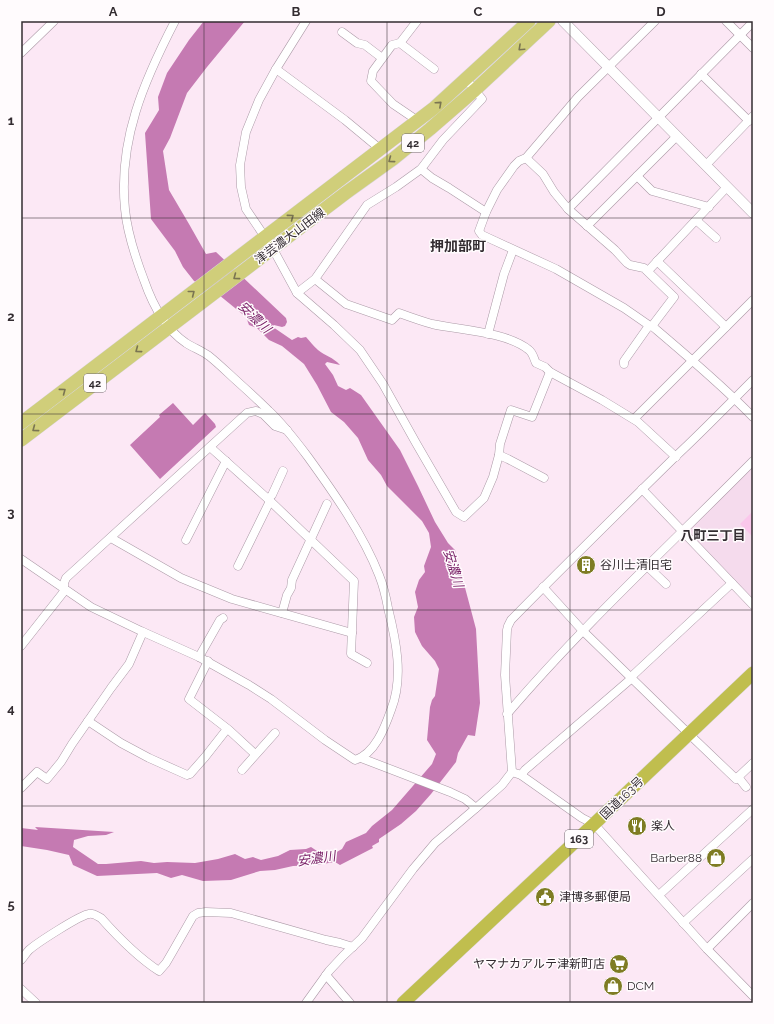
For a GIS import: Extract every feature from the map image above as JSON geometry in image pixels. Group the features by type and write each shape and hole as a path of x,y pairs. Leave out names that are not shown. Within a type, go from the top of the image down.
{"highway":[{"name":"国道163号","path":"404,1003 753,673"}],"main road":[{"name":"津芸濃大山田線","path":"21,440 165,322 262,239 434,108 528,21"},
{"name":"津芸濃大山田線","path":"21,423 165,322 270,251 393,159 475,90 549,21"}],"street":[{"path":"21,53 54,21"},
{"path":"21,559 91,607 208,661 271,699 355,760 361,758 372,747 383,732 396,695 398,666 391,619 380,576 373,561 359,534 320,474 288,431 270,411 226,371 203,352 184,342 165,322 156,308 144,281 132,242 125,210 124,178 128,140 139,100 175,21"},
{"path":"306,21 276,69 259,100 246,132 240,165 241,187 246,208 262,239 297,293 360,350 383,384 456,512 464,517 484,498 493,477 499,455 500,444 511,410 532,417 550,372"},
{"path":"400,44 417,21"},
{"path":"563,21 753,213"},
{"path":"655,21 578,97 526,158 519,161 514,166 497,190 478,231 513,250 573,278 651,326 735,398 753,417"},
{"path":"726,21 753,48"},
{"path":"568,209 753,22"},
{"path":"342,32 357,43 365,45 382,58"},
{"path":"418,121 393,104 371,81 373,71 392,45 400,44 434,69"},
{"path":"276,69 345,120 380,149"},
{"path":"701,74 751,119 706,165"},
{"path":"297,293 315,279 367,204 396,187 421,169 442,140 482,100 466,79"},
{"path":"587,226 677,136"},
{"path":"526,158 543,174 554,192 568,209 615,250 627,263 644,268 674,297 624,361 624,364"},
{"path":"421,169 432,178 486,212"},
{"path":"637,176 652,190 708,207"},
{"path":"648,271 727,187"},
{"path":"696,220 716,238"},
{"path":"488,334 504,274 513,250"},
{"path":"657,261 726,327"},
{"path":"315,279 346,304 392,320 399,313 431,324 488,334 512,340 521,344 530,350 536,363 634,419 676,457"},
{"path":"634,419 753,300"},
{"path":"306,1003 326,975 362,938 413,868 435,843 502,785 512,772 505,675 506,639 508,626 511,620 753,380"},
{"path":"21,646 62,594 66,578 247,413 256,412 263,414 275,426 288,431"},
{"path":"210,447 269,500 354,581 351,654 367,663"},
{"path":"499,455 544,478"},
{"path":"186,540 226,461"},
{"path":"507,714 546,669 583,630 753,462"},
{"path":"238,566 283,471"},
{"path":"642,489 753,605"},
{"path":"282,613 287,595 292,588 292,580 327,504"},
{"path":"111,538 181,578 232,599 352,633"},
{"path":"647,566 666,584"},
{"path":"521,775 632,678 732,583"},
{"path":"543,587 583,630 689,734 736,778 738,777 746,787"},
{"path":"199,657 220,620 223,618"},
{"path":"21,788 37,772 47,779 129,664 143,632"},
{"path":"208,661 189,699 256,754"},
{"path":"88,721 121,743 149,758 187,775 190,774 205,757 227,729"},
{"path":"242,770 275,733"},
{"path":"361,758 450,792 464,799 476,808"},
{"path":"738,777 753,763"},
{"path":"512,772 521,775 582,818 594,824 707,949 753,996"},
{"path":"659,895 753,809"},
{"path":"684,923 753,859"},
{"path":"707,949 753,903"},
{"path":"21,960 28,951 39,942 80,917 88,914 101,918 130,947 159,971 166,963 193,916 198,913 206,912 231,913 353,947"},
{"path":"326,975 350,1003"},
{"path":"21,989 36,1003"}],"shaded area":[{"path":"753,466 753,600 689,534 689,530"},
{"path":"753,511 753,537 740,524"}],"water":[{"name":"安濃川","path":"204,21 245,21 187,93 170,138 163,151 169,190 206,254 216,252 286,318 287,322 285,326 282,327 274,325 273,327 292,340 298,337 306,337 318,350 335,360 340,365 327,362 325,364 333,375 338,386 346,390 350,388 361,395 400,450 435,522 448,543 455,550 476,629 480,703 475,736 468,735 458,753 456,762 431,794 416,811 401,824 379,839 379,842 372,846 373,848 340,865 335,862 293,866 275,870 260,871 231,880 203,881 182,875 171,878 157,873 97,876 73,865 69,855 21,846 21,828 38,830 35,827 114,832 106,835 88,836 74,840 73,847 98,864 141,861 154,863 195,863 235,854 245,859 253,857 261,860 278,856 290,850 306,849 311,847 317,851 333,854 342,849 346,842 366,833 372,826 392,810 432,764 436,754 427,740 430,707 435,696 439,669 435,661 422,646 415,632 414,617 418,607 415,592 419,580 425,572 424,566 431,547 429,533 422,521 387,486 381,475 368,460 358,438 344,422 331,412 304,364 282,346 269,340 257,328 249,325 246,317 219,295 194,281 183,267 175,251 151,219 145,133 159,110 158,97 167,73 189,40"},
{"path":"173,403 193,425 205,413 216,427 160,479 130,445"}],"place":[{"name":"谷川士清旧宅","path":"586,565"},
{"name":"楽人","path":"637,826"},
{"name":"Barber88","path":"716,858"},
{"name":"津博多郵便局","path":"545,897"},
{"name":"ヤマナカアルテ津新町店","path":"619,964"},
{"name":"DCM","path":"613,986"}],"district":[{"name":"押加部町","path":"458,246"},
{"name":"八町三丁目","path":"713,535"}]}
